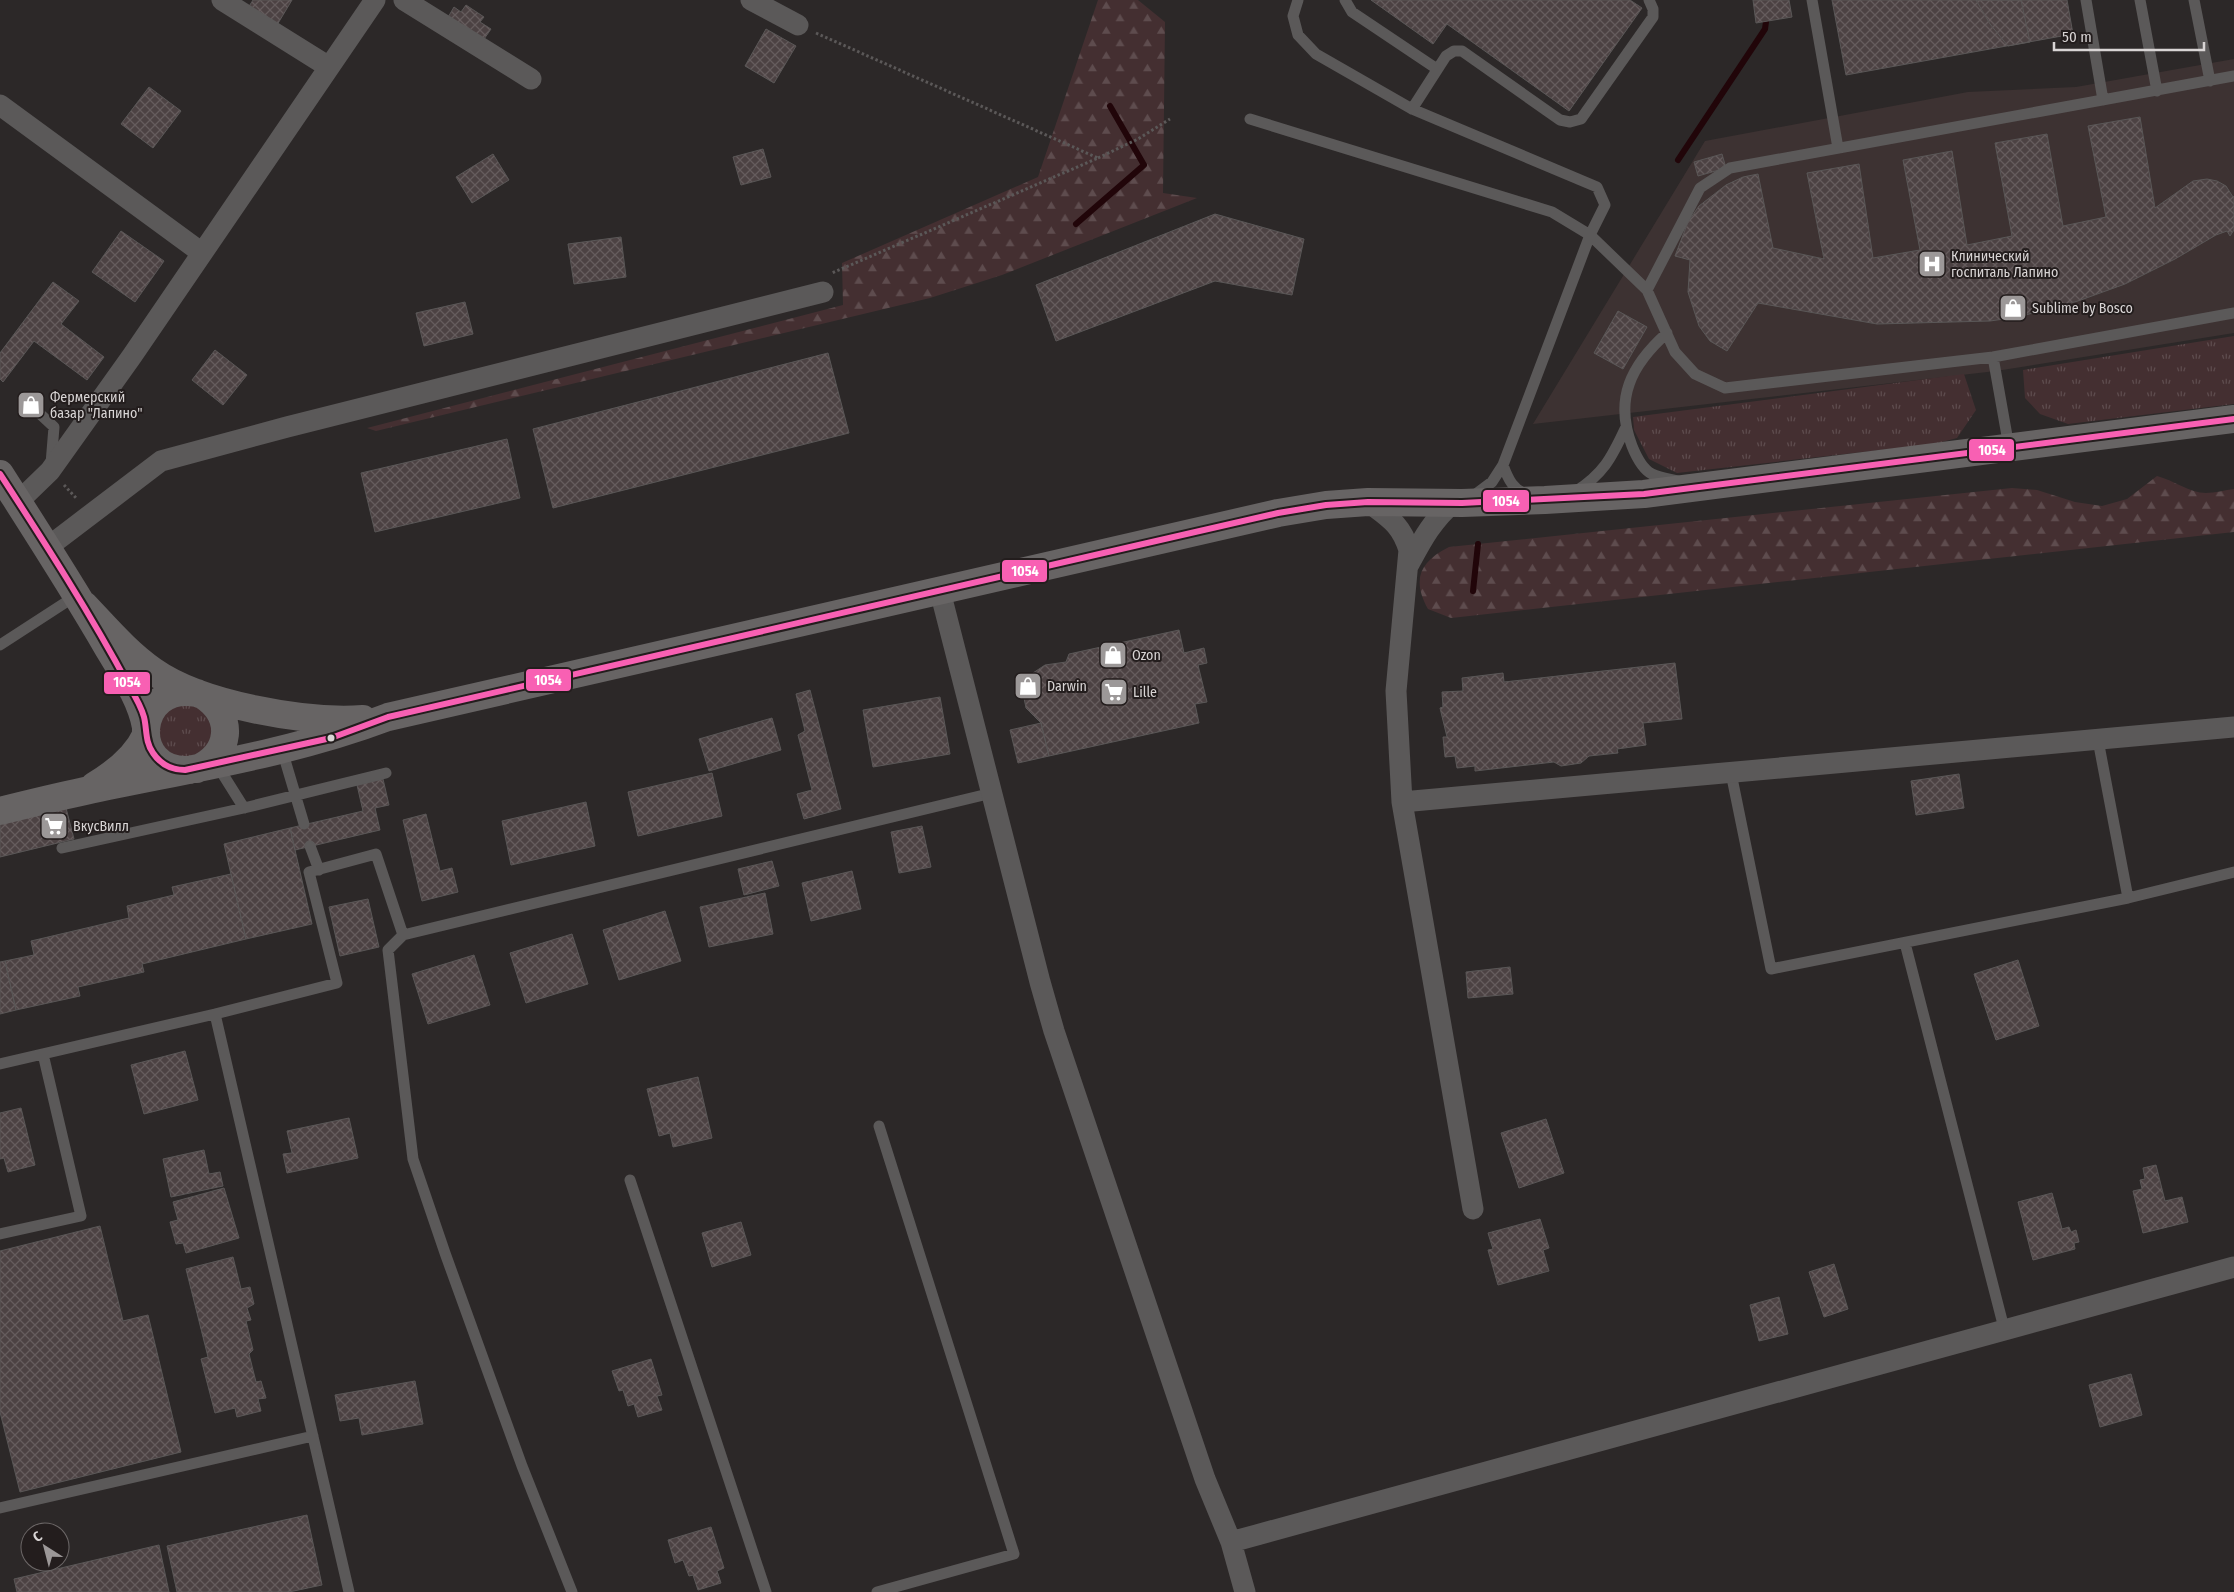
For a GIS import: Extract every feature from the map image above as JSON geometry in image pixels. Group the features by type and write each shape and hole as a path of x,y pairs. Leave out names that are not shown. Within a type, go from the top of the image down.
{"main road":[{"path":"0,811 84,791 282,750 331,738 388,717 1278,513 1326,505 1368,502 1458,502 1644,494 2234,419"},
{"path":"0,474 76,593 135,697 144,717 150,750 160,762 174,769 201,768 216,756 225,735 220,712 216,706 200,694 154,672 117,640 76,593"},
{"path":"84,791 101,782 122,765 137,749 146,731 150,712 160,700 174,693 200,694 284,714 334,719 388,717"}],"street":[{"path":"222,0 329,67"},
{"path":"18,502 50,471 132,356 374,0"},
{"path":"404,0 531,79"},
{"path":"751,0 798,25"},
{"path":"0,105 202,253"},
{"path":"48,547 161,461 287,427 824,292"},
{"path":"1368,502 1392,521 1403,533 1408,550 1396,691 1402,802 1473,1210"},
{"path":"1408,567 1427,532 1440,514 1458,502"},
{"path":"940,591 1054,1031 1205,1479 1231,1542 1245,1592"},
{"path":"1402,802 2098,740 2234,726"},
{"path":"1231,1542 2004,1332 2234,1267"}],"lane":[{"path":"1298,0 1293,16 1298,34 1316,54 1412,109 1596,187 1606,205 1590,235 1503,465 1492,482 1458,502"},
{"path":"1344,0 1352,12 1437,69"},
{"path":"1412,109 1446,56 1454,51 1462,51 1560,120 1570,122 1580,119 1653,17 1653,10 1649,0"},
{"path":"1812,0 1838,148"},
{"path":"2086,0 2103,100"},
{"path":"2140,0 2157,91"},
{"path":"2194,0 2210,81"},
{"path":"1647,290 1700,188 1730,168 2234,76"},
{"path":"1250,119 1552,212 1590,235 1647,290 1675,352 1695,374 1725,388 1993,357 2234,313"},
{"path":"1667,334 1647,350 1633,374 1625,404 1625,428 1638,460 1651,474 1697,486"},
{"path":"1993,357 2009,447"},
{"path":"39,412 54,427 50,471"},
{"path":"1503,465 1510,483 1522,493 1555,499 1590,483 1611,460 1625,428"},
{"path":"0,645 76,593"},
{"path":"2098,740 2128,898"},
{"path":"282,750 304,824"},
{"path":"201,768 244,808"},
{"path":"62,848 244,808 386,773"},
{"path":"1731,773 1771,970 2128,898 2234,872"},
{"path":"572,1592 522,1466 413,1159 388,950 403,935 992,793"},
{"path":"310,846 319,870"},
{"path":"0,1064 215,1014 337,983 309,872 376,854 403,935"},
{"path":"1905,943 2004,1332"},
{"path":"215,1014 349,1592"},
{"path":"0,1234 81,1216 43,1054"},
{"path":"877,1592 1014,1554 879,1126"},
{"path":"630,1180 766,1592"},
{"path":"0,1508 313,1436"}],"path":[{"path":"798,25 1098,158"},
{"path":"824,292 822,278 1125,146 1170,119"},
{"path":"50,471 92,513"}],"shaded area":[{"name":"Клинический госпиталь Лапино","path":"2234,59 2234,333 1996,371 1533,424 1705,141 1968,92 2076,87"}],"green space":[{"path":"1098,0 1138,0 1165,22 1163,193 1197,198 1002,275 930,298 376,431 367,428 843,305 842,263 1038,177"},
{"path":"2234,336 2234,404 2068,424 2040,414 2025,398 2023,370"},
{"path":"1964,374 1976,410 1957,438 1934,444 1677,473 1649,459 1634,430 1633,417"},
{"path":"2157,476 2200,492 2209,493 2234,489 2234,532 1451,618 1428,609 1420,589 1421,573 1425,566 1431,559 1449,547 2012,488 2037,490 2075,502 2102,506 2127,499"},
{"path":"176,701 210,711 213,746 182,762 170,759 154,728"}],"building":[{"path":"253,0 292,0 277,25 248,8"},
{"path":"1371,0 1630,0 1642,8 1569,111 1447,24 1433,44"},
{"path":"1753,0 1789,0 1792,17 1756,23"},
{"path":"1832,0 2067,0 2073,34 1846,75"},
{"path":"1976,0 2021,0 2030,42 2008,46 1990,24"},
{"path":"466,5 484,17 480,22 491,29 482,42 447,19 454,7 461,12"},
{"path":"766,29 796,46 774,83 745,66"},
{"path":"149,87 181,111 153,148 121,124"},
{"path":"2140,117 2155,208 2193,181 2207,179 2217,181 2226,186 2234,196 2234,230 2230,236 2227,231 2216,235 2175,259 2125,284 2078,301 2018,317 1990,321 1877,324 1758,303 1727,351 1710,341 1699,326 1688,292 1690,260 1675,256 1688,222 1699,206 1726,185 1743,177 1758,174 1773,248 1824,259 1807,173 1859,164 1873,258 1920,250 1903,160 1952,151 1967,245 2012,236 1995,143 2047,134 2063,226 2106,217 2088,126"},
{"path":"763,149 771,177 741,185 733,157"},
{"path":"493,154 509,180 472,203 456,177"},
{"path":"1722,154 1726,168 1698,176 1694,162"},
{"path":"1215,214 1304,239 1292,295 1215,281 1056,341 1036,285"},
{"path":"121,231 164,261 135,302 92,272"},
{"path":"621,237 626,277 574,284 568,244"},
{"path":"53,282 79,301 61,324 104,357 87,380 34,341 3,382 0,379 0,353"},
{"path":"465,302 473,334 424,346 416,313"},
{"path":"1618,311 1647,327 1623,369 1594,353"},
{"path":"215,350 247,375 223,405 192,380"},
{"path":"828,353 849,433 553,508 533,429"},
{"path":"507,439 520,498 375,532 361,473"},
{"name":"Lille","path":"1179,630 1184,653 1204,648 1207,663 1198,665 1207,702 1195,704 1199,723 1049,756 1041,723 1026,708 1024,698 1025,686 1033,673 1045,665 1066,662 1069,654"},
{"path":"1675,663 1682,719 1643,723 1646,745 1617,749 1618,753 1589,756 1581,763 1561,766 1554,762 1475,771 1475,766 1457,768 1455,756 1445,757 1443,737 1447,737 1440,708 1443,707 1442,692 1463,691 1462,678 1503,673 1504,682"},
{"path":"810,690 841,809 804,819 797,794 812,790 798,735 805,731 796,694"},
{"path":"940,697 950,754 873,767 863,710"},
{"path":"772,718 781,750 709,771 699,739"},
{"path":"1041,723 1049,756 1018,763 1010,730"},
{"path":"712,773 722,816 638,836 628,792"},
{"path":"1959,774 1964,808 1916,815 1911,781"},
{"path":"383,779 389,805 375,808 380,830 295,850 290,828 363,811 357,785"},
{"path":"586,802 595,846 511,865 502,821"},
{"path":"66,808 74,839 0,857 0,824"},
{"path":"426,814 440,871 452,868 458,892 422,901 403,820"},
{"path":"922,826 931,867 899,873 891,832"},
{"path":"290,828 312,924 246,939 224,844"},
{"path":"772,861 779,886 744,895 738,869"},
{"path":"852,871 861,909 811,921 802,883"},
{"path":"231,874 246,939 142,964 144,972 78,987 80,996 16,1010 5,961 34,955 31,941 129,918 127,906 174,895 172,887"},
{"path":"765,893 773,934 709,947 700,907"},
{"path":"368,899 379,947 340,956 329,907"},
{"path":"665,911 681,961 619,980 603,930"},
{"path":"572,934 588,984 526,1003 510,953"},
{"path":"474,955 490,1005 428,1024 412,974"},
{"path":"2018,960 2039,1026 1996,1040 1974,974"},
{"path":"5,961 16,1010 0,1014 0,962"},
{"path":"1510,967 1513,994 1468,998 1466,972"},
{"path":"185,1051 198,1100 144,1114 131,1065"},
{"path":"698,1077 712,1138 673,1147 670,1133 659,1136 647,1089"},
{"path":"21,1108 35,1165 8,1172 4,1158 0,1159 0,1113"},
{"path":"349,1118 358,1158 287,1173 283,1154 292,1153 287,1131"},
{"path":"1546,1119 1564,1173 1519,1188 1501,1133"},
{"path":"204,1150 209,1174 220,1172 223,1186 171,1197 163,1159"},
{"path":"2156,1165 2165,1201 2182,1197 2188,1222 2143,1233 2133,1191 2142,1189 2140,1180 2145,1179 2143,1168"},
{"path":"224,1188 239,1238 186,1253 183,1243 176,1244 170,1222 178,1220 173,1202"},
{"path":"2052,1193 2062,1229 2069,1227 2071,1232 2076,1230 2079,1242 2074,1243 2075,1249 2033,1260 2018,1202"},
{"path":"1540,1219 1549,1248 1543,1250 1549,1271 1498,1285 1488,1250 1493,1249 1488,1233"},
{"path":"741,1222 751,1255 712,1267 702,1233"},
{"path":"100,1226 123,1321 148,1315 181,1452 20,1492 0,1412 0,1251"},
{"path":"233,1257 241,1289 250,1287 254,1304 247,1308 251,1320 246,1321 253,1350 249,1354 256,1382 261,1381 266,1398 258,1399 261,1411 237,1417 235,1408 215,1413 201,1359 208,1357 186,1269"},
{"path":"1834,1264 1848,1309 1824,1317 1809,1272"},
{"path":"1779,1297 1788,1334 1759,1341 1750,1305"},
{"path":"651,1359 662,1395 657,1396 662,1410 638,1417 634,1404 628,1406 623,1390 619,1391 612,1371"},
{"path":"2131,1374 2142,1415 2100,1427 2089,1385"},
{"path":"415,1381 423,1424 362,1435 359,1418 340,1421 335,1395"},
{"path":"307,1515 322,1585 289,1592 177,1592 167,1546"},
{"path":"711,1527 724,1568 717,1571 721,1583 698,1590 693,1575 689,1576 683,1560 675,1563 668,1540"},
{"path":"159,1545 169,1592 17,1592 14,1579 44,1572 70,1572 70,1566"}],"waterway":[{"path":"1678,160 1765,29 1769,0"},
{"path":"1076,224 1144,165 1110,106"},
{"path":"1473,591 1478,544"}],"transit line":[{"name":"1054","path":"0,474 83,605 136,697 143,713 150,749 167,766 185,770 331,738 388,717 1278,513 1326,505 1368,502 1462,503 1644,494 2234,419"}],"place":[{"name":"Клинический госпиталь Лапино","path":"1932,264"},
{"name":"Sublime by Bosco","path":"2013,308"},
{"name":"Фермерский базар \"Лапино\"","path":"31,405"},
{"name":"Ozon","path":"1113,655"},
{"name":"Darwin","path":"1028,686"},
{"name":"Lille","path":"1114,692"},
{"name":"ВкусВилл","path":"54,826"}]}
